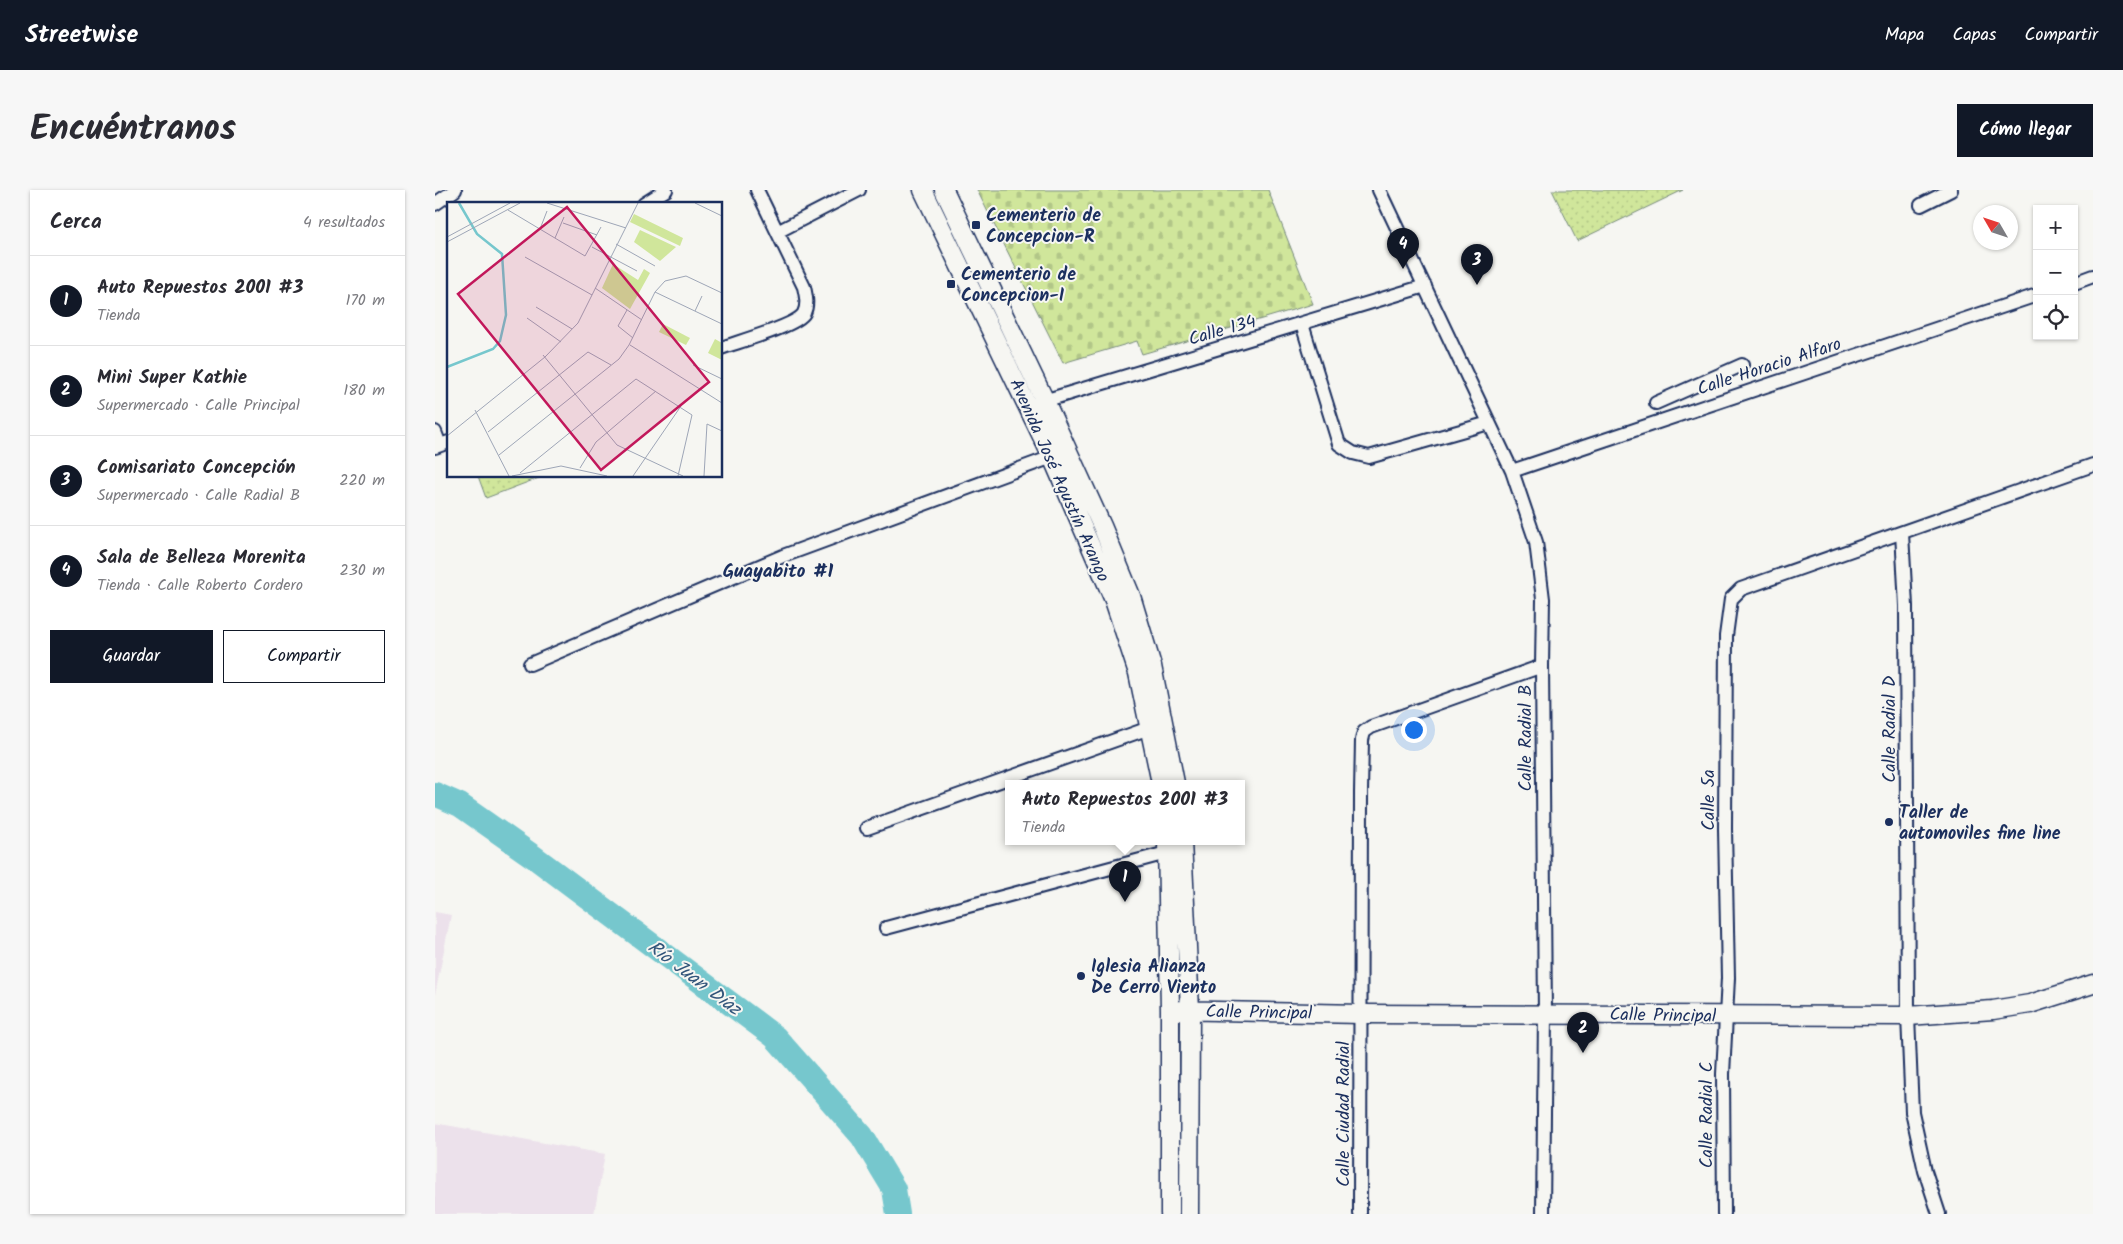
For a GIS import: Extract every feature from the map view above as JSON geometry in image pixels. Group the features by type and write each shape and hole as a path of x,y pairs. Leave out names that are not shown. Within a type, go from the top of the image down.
{"main road":[{"name":"Avenida José Agustín Arango","path":"923,190 1052,457 1114,600 1174,780"},
{"name":"Avenida José Agustín Arango","path":"944,190 1045,401 1102,526 1131,596 1152,666 1161,780"},
{"path":"1170,1214 1170,1010 1176,846"},
{"path":"1176,846 1190,1010 1189,1214"},
{"name":"Calle Principal","path":"1170,1010 1361,1014 1908,1016 1993,1010 2030,1004 2093,984"}],"street":[{"path":"435,204 455,190"},
{"path":"647,202 666,190"},
{"path":"723,347 791,324 803,315 807,302 804,287 779,231 757,190"},
{"path":"779,231 859,190"},
{"name":"Calle Radial B","path":"1379,190 1512,471 1536,542 1543,599 1545,1014 1543,1214"},
{"path":"1921,205 1951,190"},
{"path":"2078,281 2093,276"},
{"name":"Calle 134","path":"1027,405 1425,286"},
{"name":"Calle Horacio Alfaro","path":"1512,471 2033,296"},
{"path":"1302,324 1339,444 1353,453 1369,457 1489,424"},
{"path":"1656,404 1742,365"},
{"path":"1671,397 1678,414"},
{"path":"435,432 441,445"},
{"path":"530,664 783,556 1052,457"},
{"path":"1902,533 2093,465"},
{"name":"Calle 5a","path":"1726,1016 1728,969 1725,829 1726,636 1731,599 1741,589 1902,533"},
{"name":"Calle Radial D","path":"1902,533 1906,606 1908,1016 1913,1112 1915,1133 1939,1214"},
{"name":"Calle Ciudad Radial","path":"1360,1214 1362,740 1365,732 1371,727 1542,666"},
{"path":"867,828 1156,725"},
{"path":"886,928 1176,846"},
{"name":"Calle Radial C","path":"1724,1214 1723,1074 1726,1016"}],"shaded area":[{"path":"435,912 451,915 435,995"},
{"path":"435,1123 605,1154 594,1214 435,1214"}],"green space":[{"path":"977,190 1268,190 1313,304 1142,354 1137,341 1063,363"},
{"path":"1552,190 1683,190 1577,241"},
{"path":"479,478 539,478 486,498"}],"waterway":[{"name":"Río Juan Díaz","path":"435,794 460,805 534,857 775,1037 862,1136 894,1189 898,1214"}],"place":[{"name":"Cementerio de Concepcion-R","path":"976,225"},
{"name":"Sala de Belleza Morenita","path":"1403,269"},
{"name":"Cementerio de Concepcion-I","path":"951,284"},
{"name":"Comisariato Concepción","path":"1477,285"},
{"name":"Taller de automoviles fine line","path":"1889,822"},
{"name":"Auto Repuestos 2001 #3","path":"1125,902"},
{"name":"Iglesia Alianza De Cerro Viento","path":"1081,976"},
{"name":"Mini Super Kathie","path":"1583,1053"}],"district":[{"name":"Guayabito #1","path":"778,570"}]}
